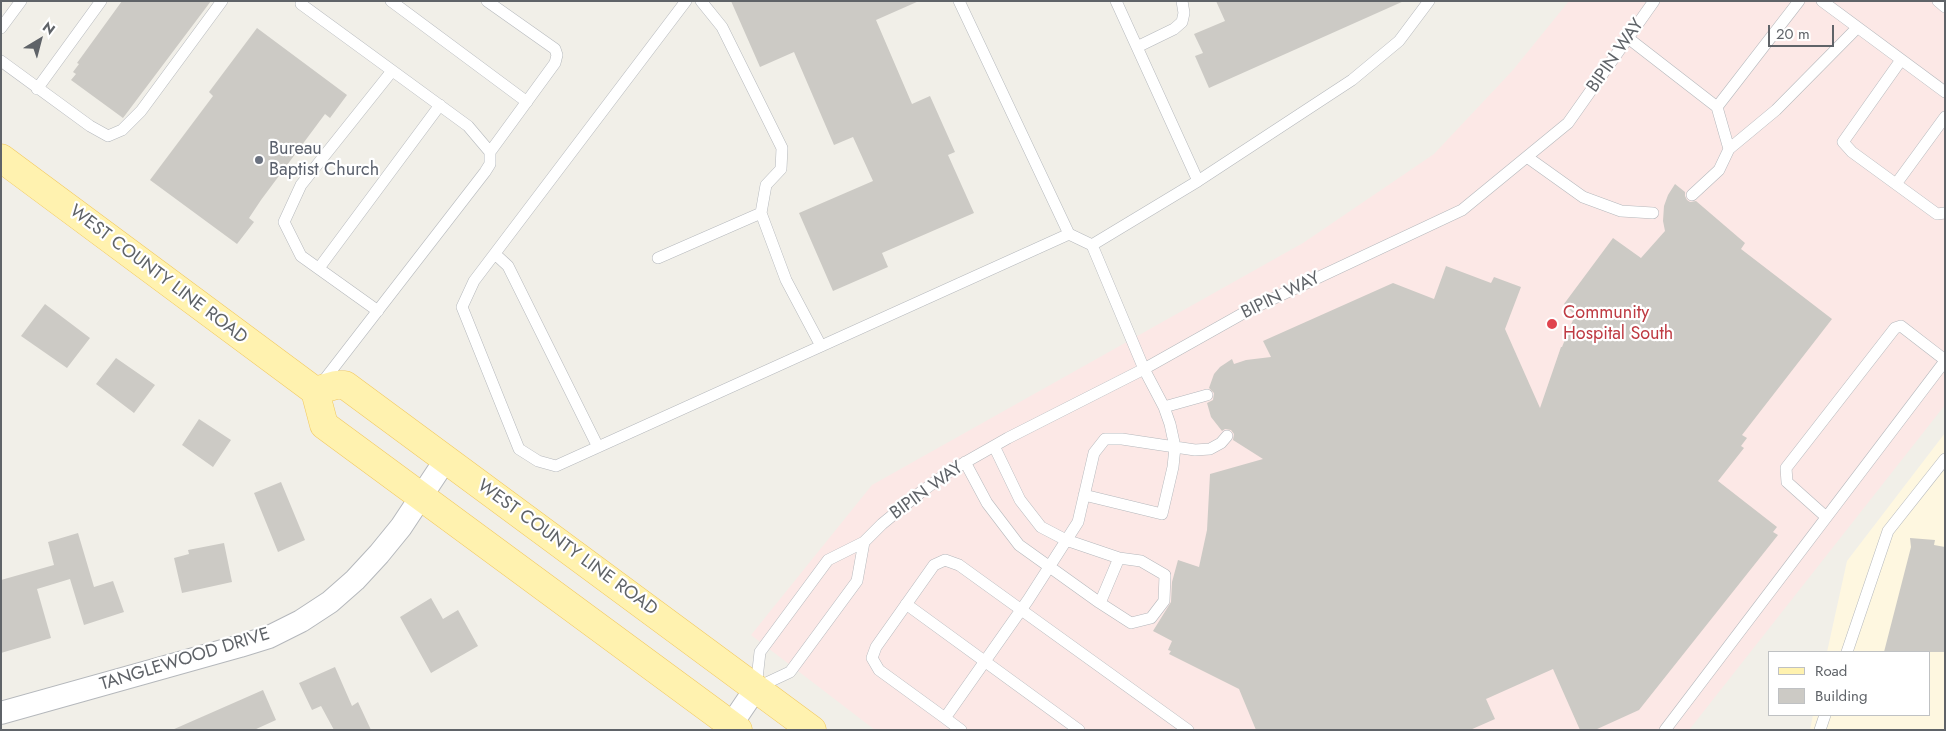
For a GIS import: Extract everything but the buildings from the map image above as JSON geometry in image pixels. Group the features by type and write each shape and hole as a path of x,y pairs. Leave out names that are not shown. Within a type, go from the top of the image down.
{"main road":[{"name":"WEST COUNTY LINE ROAD","path":"1,158 315,391 336,385 345,385 812,730"},
{"path":"315,391 324,425 734,727"}],"street":[{"name":"TANGLEWOOD DRIVE","path":"1,714 240,646 269,636 301,621 330,602 355,580 395,534 446,460"},
{"path":"734,727 756,688"}],"lane":[{"path":"1,28 21,1"},
{"path":"38,89 101,1"},
{"path":"1,62 90,126 108,136 122,130 141,112 222,1"},
{"path":"391,1 527,102"},
{"path":"315,391 485,172 490,164 490,152 555,63 557,55 555,49 487,1"},
{"path":"686,1 474,281 462,307 519,449 538,461 556,466 1069,234"},
{"path":"701,1 722,26 782,148 781,169 766,185 761,213 786,280 821,346"},
{"path":"960,1 1069,234 1092,245 1170,424 1174,447 1173,467 1162,514 1084,495"},
{"path":"1116,1 1198,181"},
{"path":"1137,47 1174,29 1182,22 1184,13 1182,1"},
{"path":"1092,245 1198,181 1352,80 1398,41 1429,1"},
{"name":"BIPIN WAY","path":"756,688 760,652 828,560 864,542 887,520 922,492 965,462 1144,368 1249,310 1462,210 1568,123 1654,1"},
{"path":"1717,107 1799,1"},
{"path":"1822,1 1945,92"},
{"path":"1938,1 1945,6"},
{"path":"301,4 468,126 490,152"},
{"path":"1692,195 1719,170 1729,149 1776,110 1857,28"},
{"path":"1628,38 1717,107 1729,149"},
{"path":"1901,60 1843,142 1852,152 1937,214 1945,213"},
{"path":"378,310 301,256 284,222 302,185 392,71"},
{"path":"319,268 440,105"},
{"path":"1896,184 1945,117"},
{"path":"1527,157 1583,197 1621,211 1653,214"},
{"path":"658,258 761,213"},
{"path":"495,254 508,266 598,447"},
{"path":"1664,730 1945,360 1901,326 1895,328 1786,468 1787,482 1825,516"},
{"path":"1164,407 1207,395"},
{"path":"945,718 1021,610 1078,522 1094,453 1105,439 1122,439 1195,450 1210,450 1221,443 1227,436"},
{"path":"965,462 987,503 1019,545 1131,623 1151,618 1164,601 1165,575 1141,561 1119,558 1066,540 1041,527 1020,500 994,446"},
{"path":"1847,651 1888,531 1945,459"},
{"path":"756,688 790,672 857,581 864,542"},
{"path":"1100,603 1119,558"},
{"path":"961,730 879,670 872,658 876,647 934,565 945,560 959,565 1188,730"},
{"path":"906,604 1079,730"},
{"path":"1820,730 1826,716"}],"shaded area":[{"name":"Community Hospital South","path":"1569,1 1945,1 1945,405 1689,730 875,730 751,635 872,485 1303,243 1434,154 1513,70"},
{"path":"1945,433 1945,730 1810,730 1813,716 1931,716 1931,651 1827,651 1847,561"}],"place":[{"name":"Bureau Baptist Church","path":"259,160"},
{"name":"Community Hospital South","path":"1552,324"}]}
